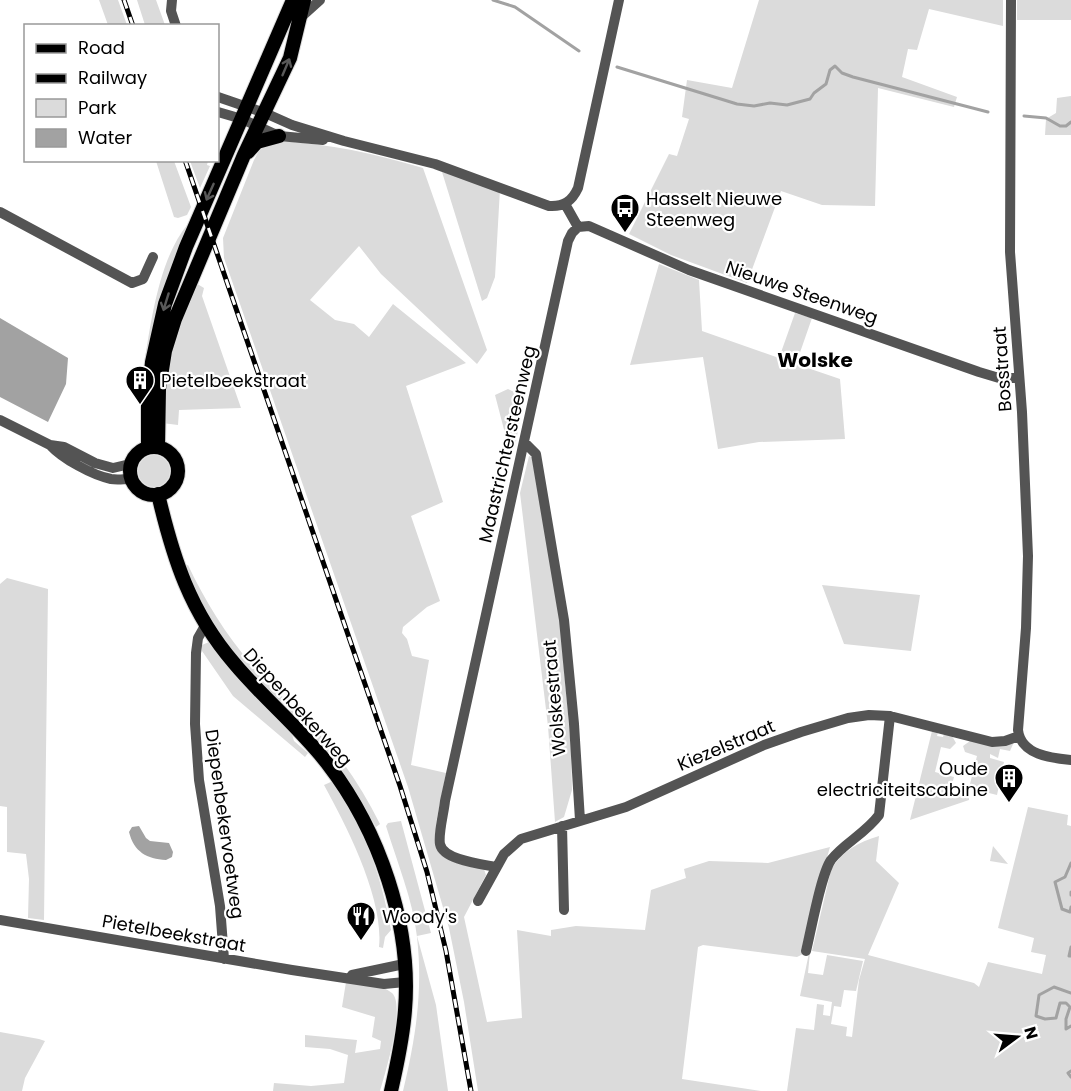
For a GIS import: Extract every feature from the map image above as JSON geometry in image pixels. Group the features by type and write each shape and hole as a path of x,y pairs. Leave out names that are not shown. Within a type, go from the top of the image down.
{"main road":[{"path":"153,447 148,401 152,362 165,304 186,247 293,0"},
{"path":"153,447 165,351 175,319 244,156 290,58 304,0"},
{"path":"244,156 257,142 279,136"},
{"path":"153,447 166,449 173,456 178,469 174,483 167,491 151,495 141,492 129,474 130,464 139,451 153,447"},
{"name":"Diepenbekerweg","path":"158,494 174,556 187,589 206,624 233,663 325,761 354,802 381,858 400,927 405,982 405,1010 391,1091"}],"street":[{"path":"172,0 171,11 175,24"},
{"path":"300,18 320,0"},
{"path":"219,112 266,113 292,125 344,141 445,168 549,206 565,204 574,196 578,188 619,0"},
{"name":"Bosstraat","path":"1011,0 1010,252 1028,566 1019,736"},
{"path":"219,98 245,113 258,126 279,136 344,141"},
{"path":"565,204 578,227"},
{"path":"0,212 132,283 143,279 153,256"},
{"name":"Nieuwe Steenweg","path":"578,227 589,226 689,270 979,372 999,378 1019,378"},
{"name":"Maastrichtersteenweg","path":"495,867 449,856 439,843 445,801 568,241 578,227"},
{"path":"0,420 51,445 64,447 103,465 113,468 130,464"},
{"name":"Wolskestraat","path":"524,442 536,454 564,621 580,820"},
{"path":"51,445 59,455 92,471 112,479 131,479"},
{"name":"Diepenbekervoetweg","path":"206,624 198,638 196,653 195,724 199,780 220,906 224,959"},
{"path":"806,951 827,867 840,851 869,828 879,815 890,716"},
{"name":"Kiezelstraat","path":"580,820 626,807 764,745 848,718 890,716 992,742 1005,741 1019,736"},
{"path":"1019,736 1030,750 1042,755 1071,760"},
{"path":"478,900 495,867 513,844 521,839 580,820"},
{"path":"562,826 564,910"},
{"name":"Pietelbeekstraat","path":"0,920 384,984 405,982"},
{"name":"Pietelbeekstraat","path":"343,976 404,964"}],"green space":[{"path":"99,0 118,0 127,24 108,24"},
{"path":"137,0 156,0 165,24 145,24"},
{"path":"759,0 1003,0 1003,26 929,9 917,50 908,49 902,77 957,97 954,107 878,88 875,206 822,205 781,191 747,283 671,255 629,234 669,154 677,156 689,119 682,117 687,80 732,88"},
{"path":"1017,0 1071,0 1071,20 1017,20"},
{"path":"1071,96 1071,135 1045,135 1046,119 1056,113 1057,98"},
{"path":"279,141 352,150 423,168 487,350 477,364 381,274 359,246 310,300 335,320 354,324 369,337 393,304 466,363 406,386 443,502 411,516 440,601 427,607 403,627 402,633 407,639 412,656 429,660 411,765 446,773 436,823 436,846 484,869 486,875 464,917 487,1022 522,1018 517,930 551,936 551,930 576,926 645,930 651,890 686,878 684,869 709,861 768,863 830,847 801,950 803,954 797,957 703,945 698,947 682,1079 761,1091 478,1091 464,1002 449,928 408,787 224,258 223,238 254,160 262,145"},
{"path":"156,162 174,162 191,207 187,215 174,217"},
{"path":"190,162 208,162 207,165 210,166 200,188"},
{"path":"442,172 500,189 495,277 487,298 482,301"},
{"path":"188,224 189,233 147,362 144,365 153,310 163,272 178,238"},
{"path":"659,264 699,280 702,331 779,358 795,313 812,318 796,364 840,379 845,439 759,442 718,449 703,357 630,365"},
{"path":"194,282 204,288 202,296 241,408 179,410 178,425 162,423 163,398 170,357"},
{"path":"508,389 524,397 513,449 508,445 495,395"},
{"path":"154,455 165,460 170,471 165,482 154,487 143,482 138,471 143,460"},
{"path":"529,456 532,457 560,621 571,749 572,790 564,817 555,822 548,726 520,493"},
{"path":"188,565 217,617 242,654 313,727 342,761 380,824 376,827 354,789 337,766 225,642 204,611 183,567"},
{"path":"7,578 48,589 44,920 28,918 29,879 26,854 7,852 7,807 0,806 0,584"},
{"path":"822,585 920,595 911,651 844,644"},
{"path":"209,642 291,731 294,741 308,753 305,757 233,696 202,651 202,645"},
{"path":"932,731 938,732 937,736 943,737 944,734 952,736 956,743 950,749 941,747 935,772 954,777 950,792 969,796 969,800 910,820"},
{"path":"970,741 1014,742 1010,751 1000,749 998,758 990,754 990,758 1004,762 997,795 969,788 977,756 965,752 963,746"},
{"path":"333,781 363,835 382,889 391,930 385,937 383,948 379,947 376,907 370,886 353,842 324,785"},
{"path":"1028,807 1068,815 1067,825 1071,826 1071,1091 787,1091 796,1028 814,1030 817,1004 824,1005 823,1015 830,1016 832,1002 800,996 810,952 808,973 823,975 827,955 863,961 856,991 844,990 841,1007 834,1006 831,1024 847,1027 846,1036 852,1037 859,980 865,959 812,951 831,870 845,852 864,841 879,836 876,861 899,883 868,955 974,983 979,987 988,962 1042,974 1046,955 1031,952 1034,938 998,928"},
{"path":"401,821 431,933 417,936 436,1005 448,1091 403,1091 415,1033 419,995 419,957 412,909 386,826 388,823"},
{"path":"993,846 1008,864 990,861"},
{"path":"346,982 388,990 396,1000 396,1025 380,1091 273,1091 274,1083 311,1086 344,1083 348,1055 330,1049 305,1047 305,1035 357,1040 355,1053 380,1049 381,1041 372,1037 375,1017 342,1007"},
{"path":"0,1032 45,1041 25,1078 22,1091 0,1091"}],"water":[{"path":"0,318 68,358 66,384 48,422 0,397"},
{"path":"139,826 150,841 169,843 173,852 172,857 166,860 142,853 134,845 129,832 132,827"}],"waterway":[{"path":"493,0 515,7 579,51"},
{"path":"617,67 737,104 754,106 770,103 787,105 810,99 826,84 830,70 835,66 842,73 853,77 988,112"},
{"path":"1024,116 1046,118 1060,126 1066,126 1071,122"},
{"path":"1071,863 1065,877 1055,882 1062,909 1070,912 1071,907"},
{"path":"1071,947 1069,956 1071,956"},
{"path":"1071,993 1054,987 1039,995 1036,1016 1045,1019 1056,1018 1060,1003 1066,1003 1070,1007 1066,1029 1071,1026"},
{"path":"1071,1071 1068,1073 1071,1077"}],"railway":[{"path":"124,0 132,24"},
{"path":"186,162 400,786 427,872 446,951 471,1091"}],"place":[{"name":"Hasselt Nieuwe Steenweg","path":"625,234"},
{"name":"Pietelbeekstraat","path":"140,406"},
{"name":"Oude electriciteitscabine","path":"1009,804"},
{"name":"Woody's","path":"361,942"}],"district":[{"name":"Wolske","path":"815,360"}]}
